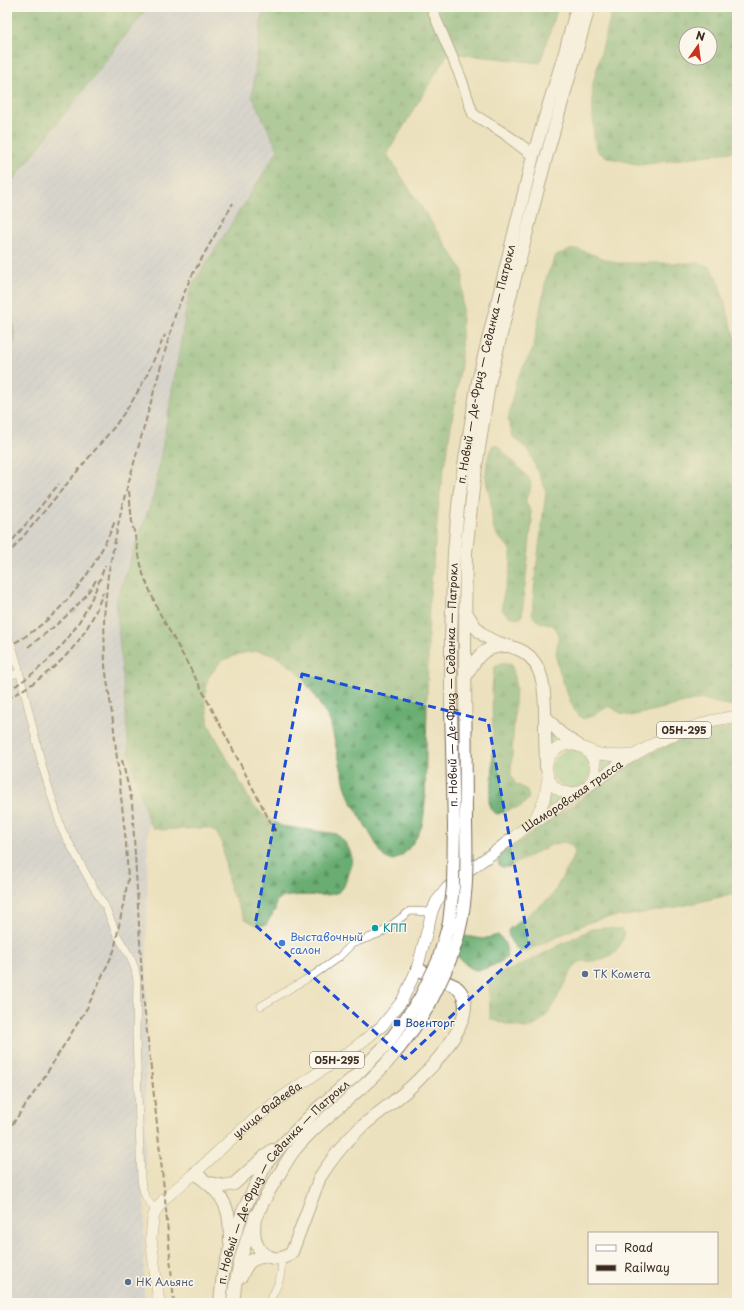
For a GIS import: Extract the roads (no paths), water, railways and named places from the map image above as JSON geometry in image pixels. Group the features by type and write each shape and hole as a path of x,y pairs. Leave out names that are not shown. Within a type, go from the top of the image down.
{"highway":[{"name":"п. Новый — Де-Фриз — Седанка — Патрокл","path":"460,824 451,708 451,637 454,552 459,496 478,381 533,156 565,52 577,7"},
{"name":"п. Новый — Де-Фриз — Седанка — Патрокл","path":"234,1299 242,1255 255,1216 266,1194 293,1153 328,1117 374,1076 414,1029 424,1003 449,923 460,824 466,676 466,553 469,514 489,384 544,165 589,7"},
{"path":"465,609 474,625 482,635 495,642 522,651 536,664 541,676 545,704 547,773"},
{"path":"466,676 482,652 497,646 508,646"},
{"name":"05Н-295","path":"545,716 560,733 582,748"},
{"path":"255,1216 255,1241 261,1251 275,1259 281,1259 288,1256 292,1252 320,1177 338,1152 358,1130 423,1076 457,1034 465,1013 465,1001 459,988 418,969"},
{"name":"п. Новый — Де-Фриз — Седанка — Патрокл","path":"220,1303 223,1273 230,1246 243,1211 266,1164 282,1145 318,1108 355,1076 388,1043 424,1003"},
{"path":"208,1183 224,1186 234,1184 269,1150 282,1145"},
{"path":"195,1173 208,1183 224,1202 228,1214 230,1246"},
{"path":"234,1299 245,1268 249,1262 256,1258 268,1256"}],"main road":[{"path":"431,7 461,78 473,114 507,136 533,156"},
{"name":"Шаморовская трасса","path":"432,912 436,902 447,888 458,878 494,853 529,825 624,761 655,743 680,732 710,721 737,716"},
{"name":"05Н-295","path":"529,825 536,819 542,805 548,760 557,748 570,744 608,755 617,756 636,754"},
{"name":"05Н-295","path":"547,773 554,787 564,792 575,793 585,788 591,782 595,774 595,765 592,757 582,748"},
{"name":"улица Фадеева","path":"159,1303 150,1238 152,1218 156,1210 165,1198 195,1173 240,1131 276,1102 353,1049 382,1026 402,1001 418,969 432,912"}],"street":[{"path":"7,636 12,645 42,763 62,830 105,906 117,935 131,958 135,969 137,980 136,1037 141,1179 142,1190 147,1201 156,1210"},
{"path":"7,676 19,673"},
{"path":"261,1006 315,974 339,957 352,944 381,933 410,911 432,912"},
{"path":"268,1303 279,1283 282,1270 281,1259"}],"railway":[{"path":"7,1132 38,1087 87,1008 114,951 128,880 126,843 113,721 105,666 104,617 108,575 122,506 176,312 190,279 233,203"},
{"path":"7,556 115,426 133,400 146,377 165,335"},
{"path":"7,547 59,484"},
{"path":"129,491 132,522 143,574 158,610 202,690 275,831"},
{"path":"7,647 43,624 72,594 96,560 115,521"},
{"path":"7,691 42,666 68,637 89,604 105,565"},
{"path":"28,647 57,624 74,608 90,590 96,580"},
{"path":"7,699 39,679 54,667 78,642 96,610 103,592"},
{"path":"122,760 132,802 143,995 165,1198 174,1303"}],"place":[{"name":"КПП","path":"375,928"},
{"name":"Выставочный салон","path":"282,943"},
{"name":"ТК Комета","path":"585,974"},
{"name":"Военторг","path":"397,1023"},
{"name":"НК Альянс","path":"128,1282"}]}
